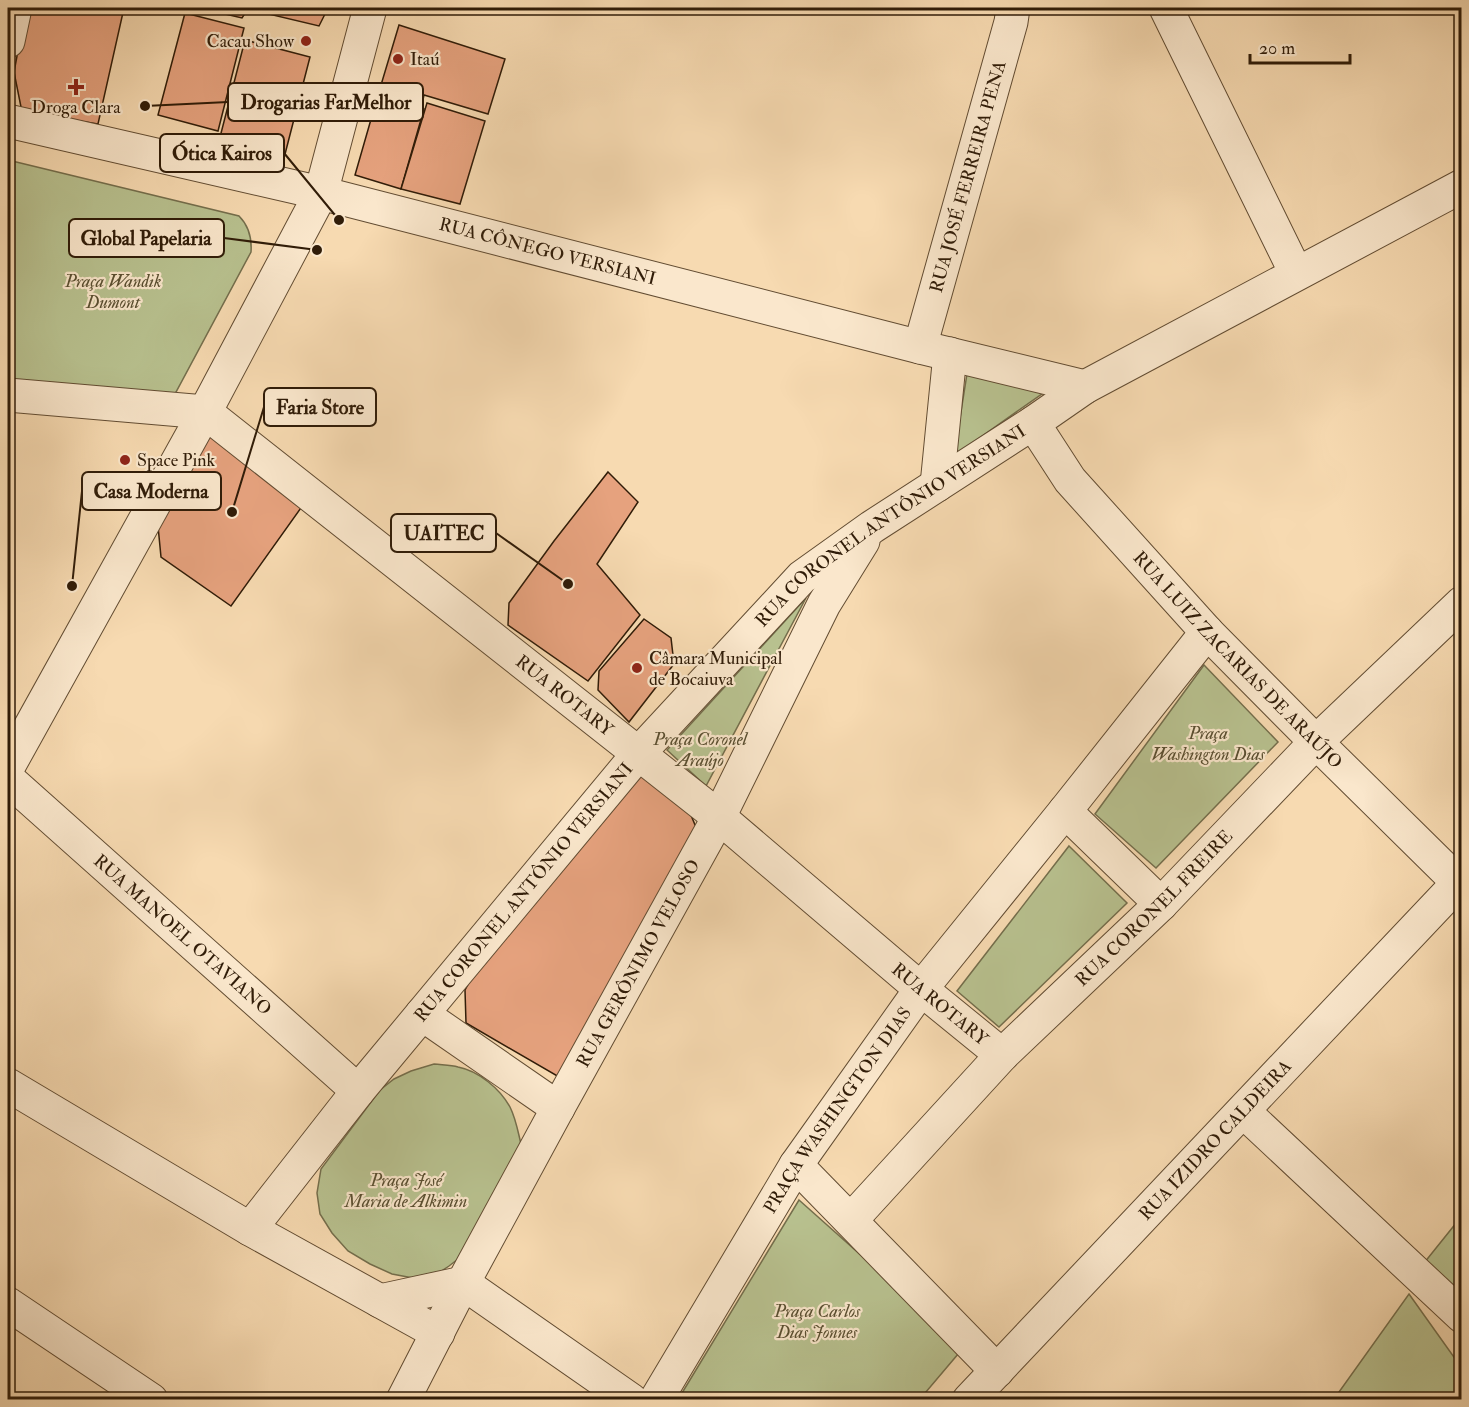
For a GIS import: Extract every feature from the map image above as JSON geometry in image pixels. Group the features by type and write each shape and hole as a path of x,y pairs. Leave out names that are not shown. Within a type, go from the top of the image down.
{"street":[{"path":"8,41 15,8"},
{"path":"8,767 205,412 321,193 370,8"},
{"path":"1166,8 1296,273"},
{"name":"RUA JOSÉ FERREIRA PENA","path":"937,485 935,350 1020,12"},
{"name":"RUA CÔNEGO VERSIANI","path":"8,121 321,193 1085,387"},
{"name":"RUA CORONEL ANTÔNIO VERSIANI","path":"250,1229 358,1091 639,753 802,578 872,527 1085,387 1461,186"},
{"path":"8,395 205,412"},
{"name":"RUA ROTARY","path":"205,412 719,817 1002,1055"},
{"name":"RUA LUIZ ZACARIAS DE ARAÚJO","path":"1033,423 1070,480 1207,632 1316,742 1460,881"},
{"name":"RUA GERÔNIMO VELOSO","path":"403,1400 558,1108 719,817 824,604 872,527"},
{"path":"802,578 815,580 826,589 824,604"},
{"name":"RUA CORONEL FREIRE","path":"851,1220 1002,1055 1161,904 1316,742 1461,603"},
{"name":"PRAÇA WASHINGTON DIAS","path":"656,1400 796,1165 921,989 1207,632"},
{"name":"RUA MANOEL OTAVIANO","path":"8,780 358,1091"},
{"path":"1065,812 1161,904"},
{"name":"RUA IZIDRO CALDEIRA","path":"969,1400 1460,881"},
{"path":"422,1014 558,1108"},
{"path":"8,1085 250,1229 438,1333"},
{"path":"1243,1111 1461,1316"},
{"path":"796,1165 997,1371"},
{"path":"380,1301 464,1283 631,1400"},
{"path":"8,1304 152,1400"}],"green space":[{"name":"Praça Wandik Dumont","path":"8,160 239,216 245,224 250,237 251,252 171,399 8,379"},
{"path":"967,374 1046,391 954,456"},
{"name":"Praça Coronel Araújo","path":"806,598 706,786 667,750"},
{"name":"Praça Washington Dias","path":"1204,665 1278,742 1156,868 1095,814"},
{"path":"1069,846 1127,903 999,1027 957,991"},
{"name":"Praça José Maria de Alkimin","path":"434,1064 474,1072 495,1087 510,1107 521,1144 462,1256 434,1276 413,1278 392,1274 348,1251 332,1233 320,1214 317,1193 321,1169 380,1090 394,1079"},
{"name":"Praça Carlos Dias Jonnes","path":"799,1200 964,1347 920,1399 689,1400 682,1393"},
{"path":"1461,1217 1461,1313 1424,1263"},
{"path":"1409,1294 1461,1367 1461,1399 1334,1399"}],"building":[{"path":"26,8 124,8 98,124 22,112 14,72"},
{"path":"199,8 328,8 319,26 248,9 242,18"},
{"path":"185,13 244,28 218,131 158,115"},
{"path":"399,25 505,59 488,114 424,95 421,108 378,95"},
{"path":"245,40 310,57 284,158 219,141"},
{"path":"378,95 424,109 401,189 355,175"},
{"path":"427,103 485,121 460,204 401,189"},
{"path":"211,432 308,498 231,606 161,557 158,526"},
{"path":"608,472 638,502 597,564 640,615 588,681 508,625 509,603"},
{"name":"Câmara Municipal de Bocaiuva","path":"644,619 671,638 674,664 629,722 598,690 599,671"},
{"path":"640,762 682,794 698,832 559,1077 466,1023 465,990 471,979"}],"place":[{"name":"Cacau Show","path":"306,41"},
{"name":"Itaú","path":"398,59"},
{"name":"Droga Clara","path":"76,87"},
{"name":"Drogarias FarMelhor","path":"145,106"},
{"name":"Ótica Kairos","path":"339,220"},
{"name":"Global Papelaria","path":"317,250"},
{"name":"Space Pink","path":"125,460"},
{"name":"Faria Store","path":"232,512"},
{"name":"UAITEC","path":"568,584"},
{"name":"Casa Moderna","path":"72,586"},
{"name":"Câmara Municipal de Bocaiuva","path":"637,668"}]}
